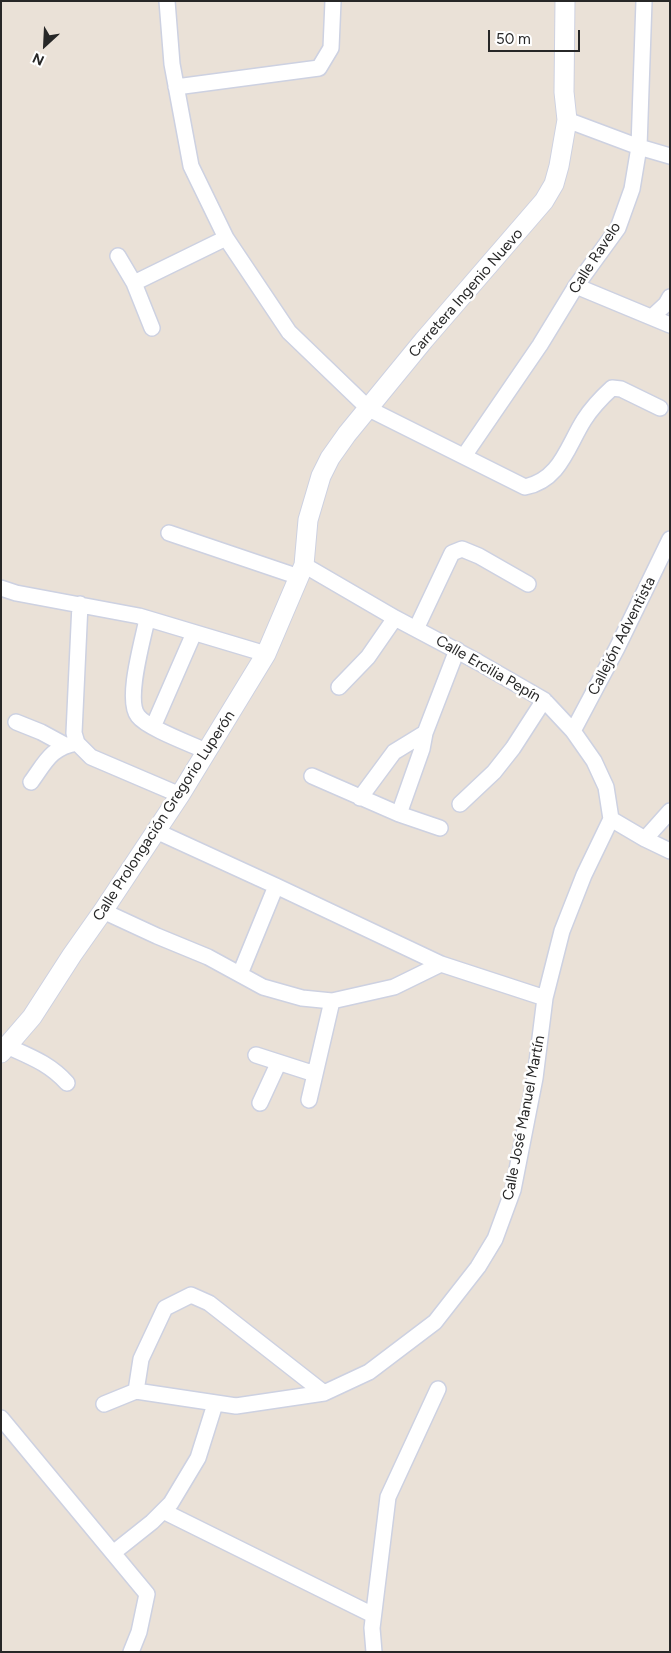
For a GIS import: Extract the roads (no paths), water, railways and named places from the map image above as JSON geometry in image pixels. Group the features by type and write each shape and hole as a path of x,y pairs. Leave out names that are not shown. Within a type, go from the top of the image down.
{"street":[{"path":"167,1 172,64 191,166 226,238 289,332 369,409 525,487 536,485 556,470 584,419 612,388 621,389 660,408"},
{"path":"176,87 319,68 331,48 333,1"},
{"name":"Carretera Ingenio Nuevo","path":"302,570 308,520 321,476 330,458 347,434 493,258 544,201 554,184 567,120 564,92 565,1"},
{"name":"Calle Ravelo","path":"464,456 540,346 576,286 618,228 632,189 639,147 644,1"},
{"path":"567,120 639,147 670,156"},
{"path":"134,283 226,238"},
{"path":"118,256 134,283 152,328"},
{"path":"576,286 670,325"},
{"path":"652,317 666,304 670,297"},
{"name":"Calle Ercilia Pepín","path":"169,533 302,570 457,650 544,700 574,731 594,761 606,787 611,819"},
{"name":"Callejón Adventista","path":"574,731 670,540"},
{"path":"416,628 452,553 462,549 480,556 528,584"},
{"name":"Calle Prolongación Gregorio Luperón","path":"5,1050 32,1017 156,832 250,682 266,654 302,570"},
{"path":"1,588 16,593 80,604 147,619 266,654"},
{"path":"31,782 50,756 71,744 74,733 80,604"},
{"path":"339,687 368,656 395,618"},
{"path":"147,619 133,691 134,707 138,717 153,727 206,751"},
{"path":"153,727 194,633"},
{"path":"399,814 422,749 425,733 457,650"},
{"path":"460,804 494,772 513,748 544,700"},
{"path":"16,722 71,744 91,757 180,795"},
{"path":"360,798 394,752 425,733"},
{"path":"312,776 399,814 440,828"},
{"path":"645,839 670,811"},
{"path":"611,819 670,851"},
{"name":"Calle José Manuel Martín","path":"136,1391 236,1406 324,1393 369,1372 435,1322 478,1267 495,1239 513,1190 535,1078 546,998 562,931 584,875 611,819"},
{"path":"156,832 441,964 546,998"},
{"path":"240,974 276,886"},
{"path":"103,911 208,957 263,987 302,998 332,1001 394,987 441,964"},
{"path":"308,1100 332,1001"},
{"path":"5,1050 39,1060 57,1071 67,1083"},
{"path":"256,1055 278,1064 315,1074"},
{"path":"260,1103 278,1064"},
{"path":"104,1404 136,1391 140,1359 165,1308 191,1295 210,1303 324,1393"},
{"path":"374,1652 373,1615 388,1497 438,1388"},
{"path":"113,1552 171,1503 198,1458 214,1404"},
{"path":"1,1418 147,1594 139,1632 131,1652"},
{"path":"163,1511 373,1615"}]}
